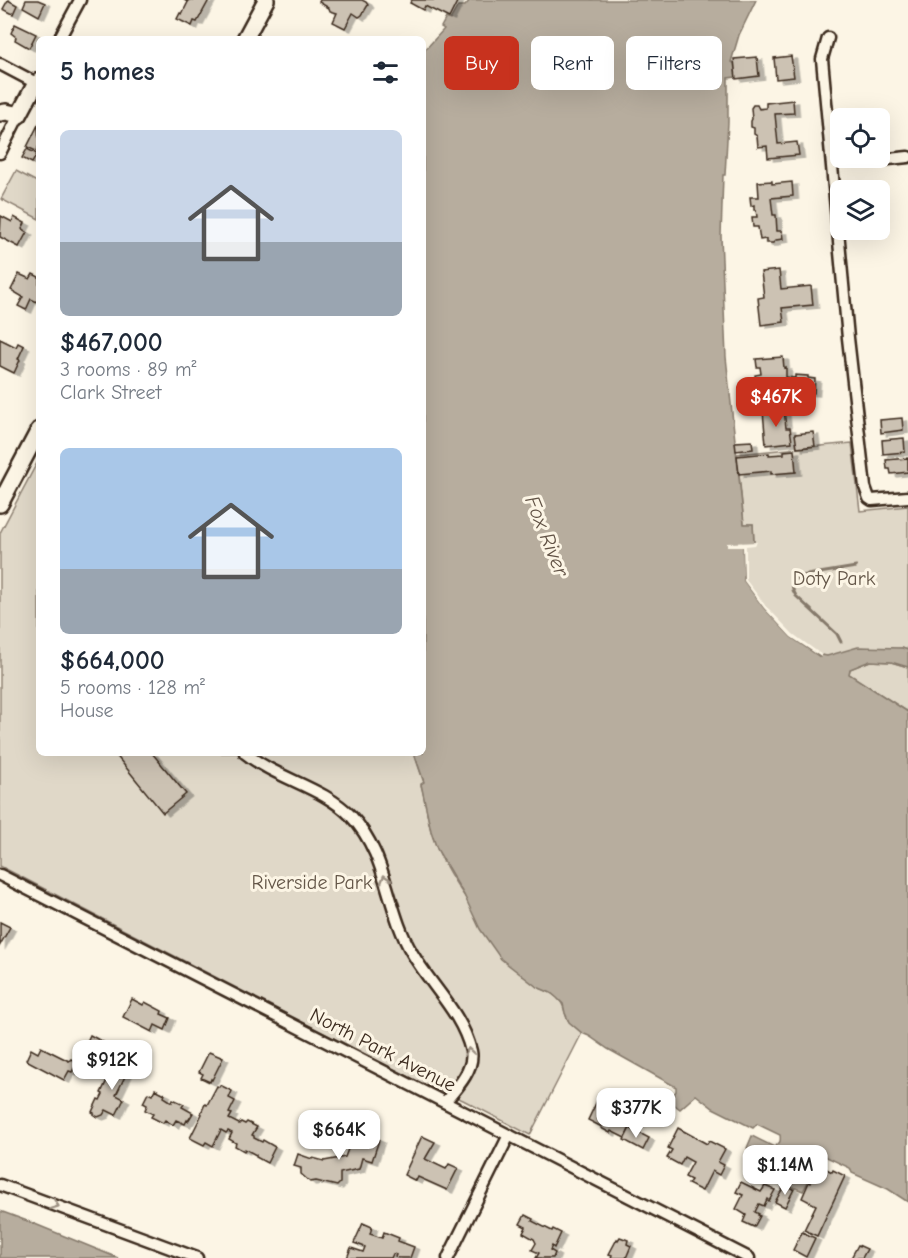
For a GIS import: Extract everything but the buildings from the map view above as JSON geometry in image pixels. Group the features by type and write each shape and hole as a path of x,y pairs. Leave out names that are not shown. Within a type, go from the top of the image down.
{"main road":[{"path":"247,36 266,0"},
{"path":"0,113 20,115 36,85"},
{"path":"0,504 36,436"}],"street":[{"path":"61,36 80,0"},
{"path":"828,38 822,59 865,487 869,498 873,500 908,497"},
{"path":"0,64 36,80"},
{"path":"0,153 20,115"},
{"path":"890,159 908,157"},
{"path":"250,756 273,771 333,802 349,814 370,841 378,858 402,934 412,954 452,1010 471,1052 469,1070 445,1102"},
{"name":"North Park Avenue","path":"0,875 749,1258"},
{"path":"448,1258 509,1135"},
{"path":"0,1185 197,1258"}],"green space":[{"path":"16,171 36,181 36,217 1,199"},
{"name":"Doty Park","path":"852,443 860,511 908,506 908,650 902,648 821,657 791,637 744,581 743,543 754,542 753,524 744,524 737,454"},
{"name":"Riverside Park","path":"36,465 36,756 415,756 424,783 421,785 432,836 454,881 480,918 537,987 559,999 568,1020 582,1033 530,1135 463,1100 417,1081 0,866 0,533"},
{"path":"870,661 891,662 908,667 908,712 849,674 850,669"}],"water":[{"name":"Fox River","path":"470,0 756,0 739,35 731,62 734,63 736,77 728,78 728,122 721,236 726,357 744,524 753,524 754,543 743,543 744,581 764,608 791,637 820,657 858,647 908,650 908,667 891,662 870,661 850,669 849,674 908,712 908,1202 888,1189 852,1173 850,1168 812,1150 808,1151 805,1158 816,1167 803,1191 788,1185 747,1148 752,1136 774,1147 780,1142 780,1135 757,1124 753,1128 713,1108 696,1095 680,1109 671,1102 676,1087 582,1033 569,1022 563,1004 557,998 537,987 501,959 480,929 464,895 437,849 421,784 424,782 415,756 426,756 426,49 444,29 441,27 446,18 450,20 458,6 465,6"},
{"path":"0,1211 30,1222 118,1258 0,1258"}],"pier":[{"path":"757,542 755,545 746,546 746,580 766,606 793,634 822,655 821,657 791,637 764,608 744,581 743,547 727,547 727,543"}],"waterway":[{"path":"841,642 837,634 796,596 792,582 801,576 856,567"}]}
